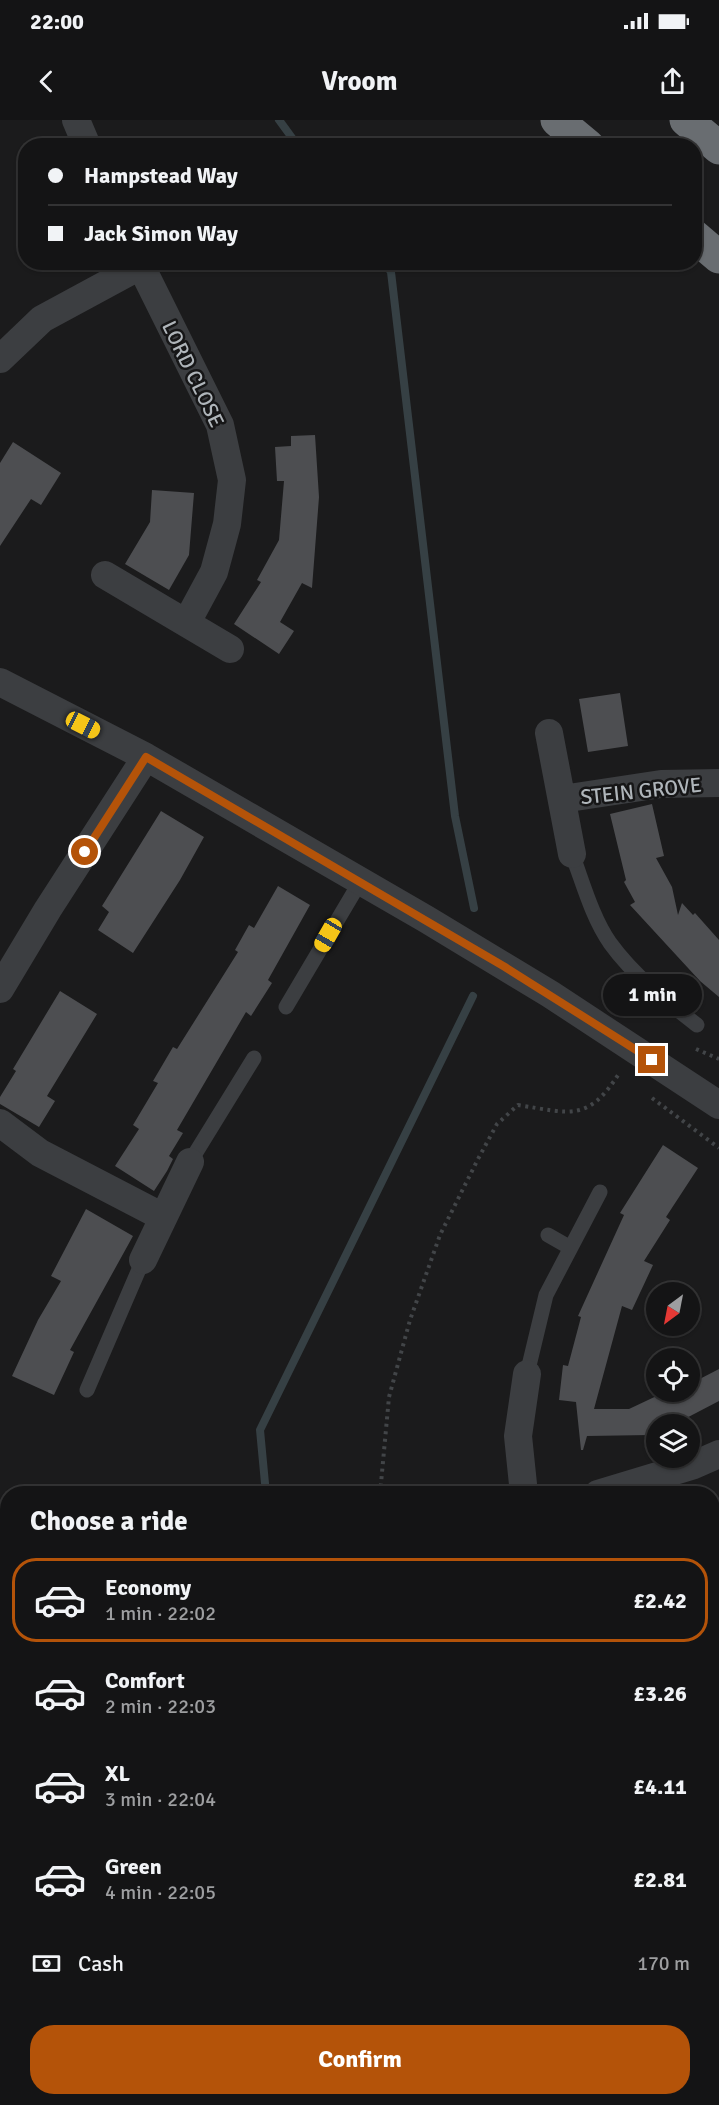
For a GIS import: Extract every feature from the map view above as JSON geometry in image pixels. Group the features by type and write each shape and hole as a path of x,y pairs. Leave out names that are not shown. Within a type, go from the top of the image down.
{"highway":[{"path":"557,120 578,138"},
{"path":"686,120 719,148"},
{"path":"702,243 719,257"}],"street":[{"path":"76,120 84,138"},
{"name":"LORD CLOSE","path":"0,359 42,319 128,270"},
{"name":"LORD CLOSE","path":"142,270 220,425 232,480 227,524 214,572 187,622"},
{"path":"105,575 230,649"},
{"path":"0,682 146,757 426,919 525,978 719,1105"},
{"path":"549,733 572,854"},
{"path":"0,989 48,909 146,757"},
{"name":"STEIN GROVE","path":"562,799 661,784 719,783"},
{"path":"0,1123 40,1154 164,1217"},
{"path":"143,1260 189,1162"},
{"path":"523,1486 518,1436 527,1374"},
{"path":"624,1486 694,1465 719,1454"}],"lane":[{"path":"572,854 594,910 610,942 653,991 697,1025"},
{"path":"286,1006 360,882"},
{"path":"189,1162 254,1058"},
{"path":"527,1374 546,1295 569,1247 600,1192"},
{"path":"548,1235 569,1247"},
{"path":"87,1390 143,1260"}],"path":[{"path":"381,1486 389,1397 410,1320 440,1235 497,1125 518,1105 564,1113 582,1111 600,1099 621,1070 629,1077"},
{"path":"651,1097 719,1148"}],"building":[{"path":"315,435 319,497 312,588 302,583 280,622 294,631 279,654 234,624 261,582 257,580 279,540 284,481 277,481 275,447 291,446 291,436"},
{"path":"13,442 61,473 41,505 31,499 0,546 0,463"},
{"path":"152,490 194,493 189,555 169,590 125,564 150,522"},
{"path":"620,693 628,746 588,752 579,699"},
{"path":"652,804 664,856 656,858 672,887 678,915 682,903 693,915 695,913 719,940 719,997 700,981 630,905 635,902 624,882 626,880 610,814"},
{"path":"161,811 204,837 180,880 133,953 98,930 109,912 102,906"},
{"path":"278,886 310,905 268,980 272,983 251,1016 246,1012 177,1130 183,1133 169,1156 173,1159 167,1171 154,1191 115,1166 139,1129 133,1125 158,1083 153,1081 173,1047 177,1049 238,952 235,950 249,925 254,928"},
{"path":"60,991 97,1014 47,1096 55,1101 39,1127 0,1104 0,1097 16,1071 13,1069"},
{"path":"663,1145 698,1168 666,1217 670,1220 644,1261 653,1265 632,1310 622,1306 594,1409 629,1409 646,1401 700,1402 700,1379 719,1369 719,1401 694,1414 646,1414 646,1435 587,1436 583,1450 581,1450 576,1402 559,1400 563,1365 568,1366 581,1317 578,1316 624,1215 620,1213"},
{"path":"86,1209 133,1236 70,1350 74,1352 54,1395 12,1376 38,1320 61,1281 51,1276"}],"waterway":[{"path":"279,120 292,138"},
{"path":"390,270 455,816 474,908"},
{"path":"265,1486 260,1430 473,996"}],"route":[{"path":"85,852 146,757 426,919 550,994 652,1060"}]}
